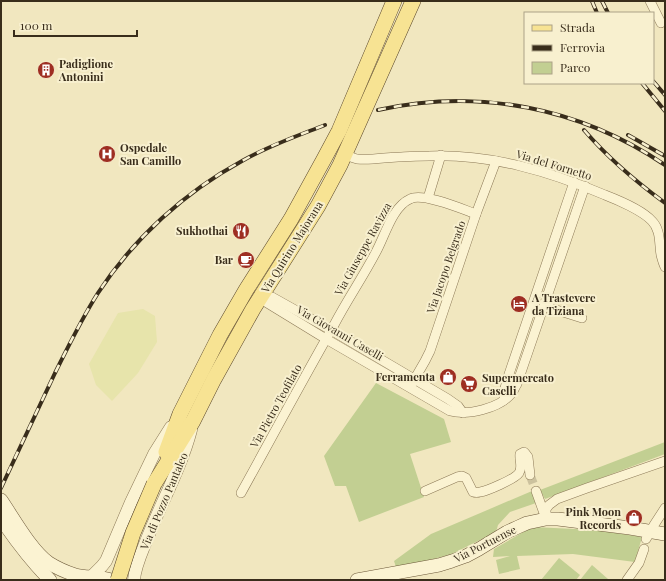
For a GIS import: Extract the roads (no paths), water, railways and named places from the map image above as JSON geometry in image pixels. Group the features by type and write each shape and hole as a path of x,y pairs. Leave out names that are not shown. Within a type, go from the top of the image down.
{"main road":[{"name":"Via Quirino Majorana","path":"118,580 136,527 154,484 186,418 220,335 308,189 339,131 394,1"},
{"name":"Via Quirino Majorana","path":"186,418 214,379 261,296 315,210 340,165 413,1"},
{"path":"339,131 340,145 345,155"},
{"path":"308,189 312,190 315,194 315,210"},
{"path":"246,290 261,296"},
{"path":"1,500 34,547 49,563 80,576 111,580"},
{"path":"1,518 29,558 50,580"},
{"name":"Via Portuense","path":"357,580 439,565 452,561 466,556 512,529 528,523 546,519 558,519 648,535 665,534"}],"street":[{"path":"650,1 653,12"},
{"path":"654,13 661,23"},
{"name":"Via del Fornetto","path":"345,155 355,159 441,156 468,157 536,169 574,182 627,204 652,220 658,231 660,254 665,267"},
{"path":"428,198 441,156"},
{"name":"Via Jacopo Belgrado","path":"414,379 430,351 476,214 496,161"},
{"path":"504,400 506,384 574,182"},
{"path":"463,413 485,409 497,404 512,393 517,384 585,186"},
{"name":"Via Giuseppe Ravizza","path":"331,330 377,250 392,218 406,201 413,197 428,198 476,214"},
{"name":"Via Giovanni Caselli","path":"261,296 276,300 331,330 454,403 463,413"},
{"name":"Via Giovanni Caselli","path":"261,296 326,339 410,388 450,411 463,413"},
{"path":"530,310 543,310 582,318"},
{"name":"Via Pietro Teofilato","path":"241,492 331,330"},
{"path":"410,388 414,379"},
{"name":"Via Quirino Majorana","path":"91,577 102,566 109,554 131,502 154,454 186,418"},
{"name":"Via di Pozzo Pantaleo","path":"135,575 155,519 182,458 189,438 186,418"},
{"path":"425,491 462,476 466,478 473,492 479,492 491,488 513,479 518,475 521,467 519,457 520,454 524,452 528,457 530,475"},
{"path":"546,519 546,509 557,499 665,461"},
{"path":"536,491 546,519"},
{"path":"648,535 665,508"},
{"path":"627,580 639,563 644,549"},
{"path":"109,554 114,562 135,575"}],"tunnel":[{"path":"530,475 536,491"}],"railway":[{"path":"592,1 597,12"},
{"path":"602,1 608,12"},
{"path":"654,82 665,95"},
{"path":"643,84 665,111"},
{"path":"378,110 416,104 453,101 491,102 527,108 563,116 598,129 632,145 665,165"},
{"path":"1,488 55,373 81,322 112,273 144,235 181,202 221,173 262,151 325,125"},
{"path":"584,130 622,169 665,203"},
{"path":"628,135 665,156"}],"place":[{"name":"Padiglione Antonini","path":"46,70"},
{"name":"Ospedale San Camillo","path":"107,154"},
{"name":"Sukhothai","path":"241,231"},
{"name":"Bar","path":"246,260"},
{"name":"A Trastevere da Tiziana","path":"519,304"},
{"name":"Ferramenta","path":"448,377"},
{"name":"Supermercato Caselli","path":"469,384"},
{"name":"Pink Moon Records","path":"634,518"}]}
